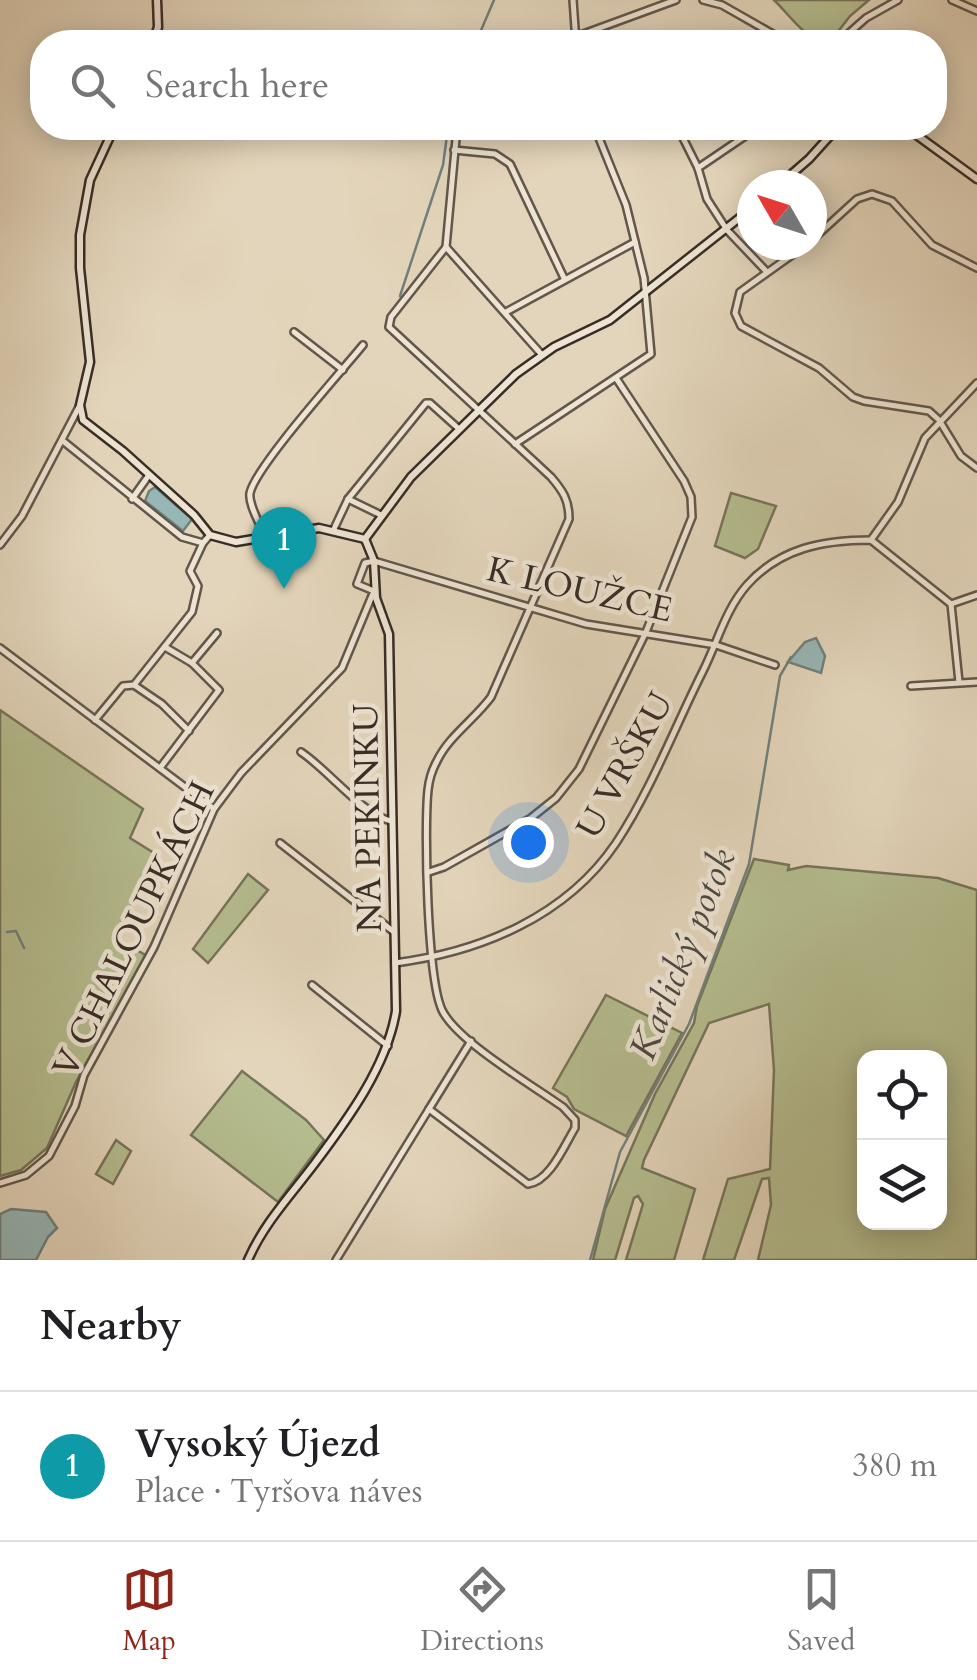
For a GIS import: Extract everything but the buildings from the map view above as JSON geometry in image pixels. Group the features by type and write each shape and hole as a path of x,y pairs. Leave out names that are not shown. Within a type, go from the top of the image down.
{"street":[{"path":"157,0 157,30"},
{"path":"573,0 574,30"},
{"path":"600,30 676,0"},
{"path":"703,0 722,5 766,30"},
{"path":"852,30 898,0"},
{"path":"952,0 977,11"},
{"path":"0,545 22,516 80,405 90,362 80,235 90,180 108,140"},
{"path":"428,1108 528,1184 540,1181 575,1128 572,1116 455,1028 441,1010 432,958 427,803 431,774 448,744 478,715 490,696 570,519 565,494 551,477 389,326 391,316 446,247 455,140"},
{"path":"515,444 650,354 644,278 626,205 600,140"},
{"path":"684,140 698,168 702,190 727,230 766,271"},
{"path":"698,168 739,140"},
{"path":"797,170 827,140"},
{"path":"923,140 977,179"},
{"path":"454,150 494,154 510,164 564,278"},
{"path":"827,226 857,199 872,194 892,202 932,246 977,268"},
{"path":"365,538 412,477 478,410 542,355 610,320 737,221"},
{"path":"506,312 634,242"},
{"path":"446,247 542,355"},
{"path":"783,260 746,286 735,302 741,326 818,368 853,397 920,408 939,420 961,456 977,468"},
{"path":"294,332 343,370"},
{"path":"265,536 249,498 252,488 363,344"},
{"path":"428,872 444,867 531,818 556,798 579,769 646,632 692,516 691,497 684,481 616,378"},
{"path":"960,682 950,604 871,540 898,502 919,448 939,420 977,383"},
{"path":"333,531 348,499 426,403 459,429"},
{"path":"80,405 86,423 149,475 210,534 236,542 311,529 365,538"},
{"path":"63,442 182,537 203,543"},
{"path":"132,499 149,475"},
{"path":"348,499 381,515"},
{"path":"134,685 192,612 198,586 190,571 210,534"},
{"path":"365,538 374,561 361,568 357,584 374,591"},
{"name":"U VRŠKU","path":"395,963 487,943 557,902 614,846 735,602 747,586 792,552 828,540 871,540"},
{"name":"K LOUŽCE","path":"374,561 586,624 716,645 775,665"},
{"name":"NA PEKINKU","path":"374,561 374,591 389,634 396,1011 388,1046"},
{"name":"V CHALOUPKÁCH","path":"0,1184 26,1175 49,1156 75,1106 84,1075 154,946 214,809 241,772 342,668 374,591"},
{"path":"950,604 977,595"},
{"path":"192,663 218,633"},
{"path":"160,768 219,690 192,663 164,647"},
{"path":"0,648 214,809"},
{"path":"911,686 977,682"},
{"path":"95,720 123,686 134,685 162,704 188,731"},
{"path":"301,752 384,820 391,820"},
{"path":"280,843 394,932"},
{"path":"248,1260 263,1231 356,1102 388,1046 312,985"},
{"path":"336,1260 471,1042"}],"green space":[{"path":"774,0 869,0 839,30 803,30"},
{"path":"731,493 776,506 758,549 745,558 715,546"},
{"path":"0,710 143,809 130,838 154,853 116,938 147,956 76,1082 47,1148 21,1170 0,1176"},
{"path":"754,859 789,865 788,870 806,866 938,878 977,890 977,1260 758,1260 771,1205 769,1178 762,1179 734,1260 703,1260 728,1179 770,1169 774,1070 769,1004 709,1023 644,1160 642,1168 695,1189 674,1260 626,1260 643,1204 638,1196 634,1198 615,1260 593,1260 605,1209 655,1094 694,1023 697,1006"},
{"path":"248,874 268,890 208,963 193,949"},
{"path":"606,995 682,1033 626,1136 574,1109 567,1097 553,1088"},
{"path":"242,1071 306,1120 324,1140 278,1202 191,1135"},
{"path":"116,1140 131,1151 113,1184 96,1174"}],"water":[{"path":"155,487 192,519 183,531 145,501"},
{"path":"816,638 825,656 821,673 788,662 805,642"},
{"path":"11,1209 46,1212 57,1228 36,1260 0,1260 0,1214"}],"waterway":[{"path":"481,30 494,0"},
{"path":"400,296 443,165 446,140"},
{"name":"Karlický potok","path":"590,1260 620,1152 689,1024 749,864 780,676 791,657"},
{"path":"7,932 16,931 24,948"}],"place":[{"name":"Vysoký Újezd","path":"284,589"}]}
